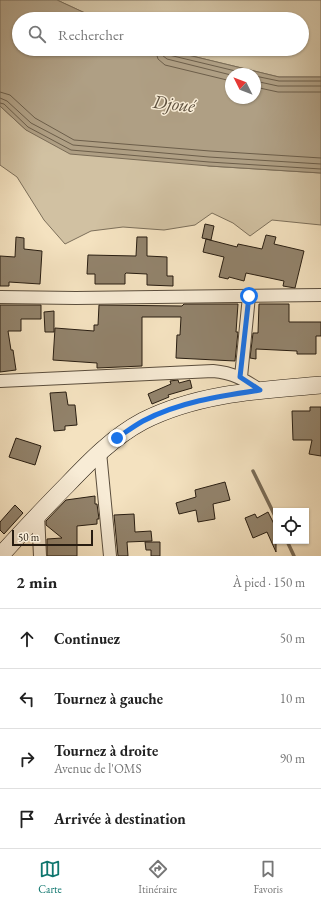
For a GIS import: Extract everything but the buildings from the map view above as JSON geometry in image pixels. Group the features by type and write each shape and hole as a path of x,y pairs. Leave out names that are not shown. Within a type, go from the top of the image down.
{"street":[{"path":"0,297 76,298 321,295"},
{"path":"240,377 249,296"},
{"path":"0,381 213,371 226,372 240,377 260,390"},
{"path":"0,556 38,514 100,452 143,421 164,412 210,398 260,390 321,385"},
{"path":"100,452 110,556"},
{"path":"38,514 40,556"}],"shaded area":[{"path":"57,0 321,0 321,77 279,77 261,73 261,68 242,68 192,56 309,56 309,12 83,12"},
{"path":"0,106 26,130 209,166 321,173 321,225 272,220 250,236 233,223 212,213 195,225 164,230 123,227 91,231 65,244 44,220 17,177 0,165"}],"water":[{"name":"Djoué","path":"0,0 57,0 83,12 12,12 12,56 192,56 242,68 225,68 225,104 261,104 261,73 279,77 321,77 321,173 209,166 70,154 26,130 0,106"}],"waterway":[{"path":"253,471 273,512"},
{"path":"288,544 294,556"}],"route":[{"path":"117,438 143,421 164,412 210,398 260,390 240,377 249,296"}]}
